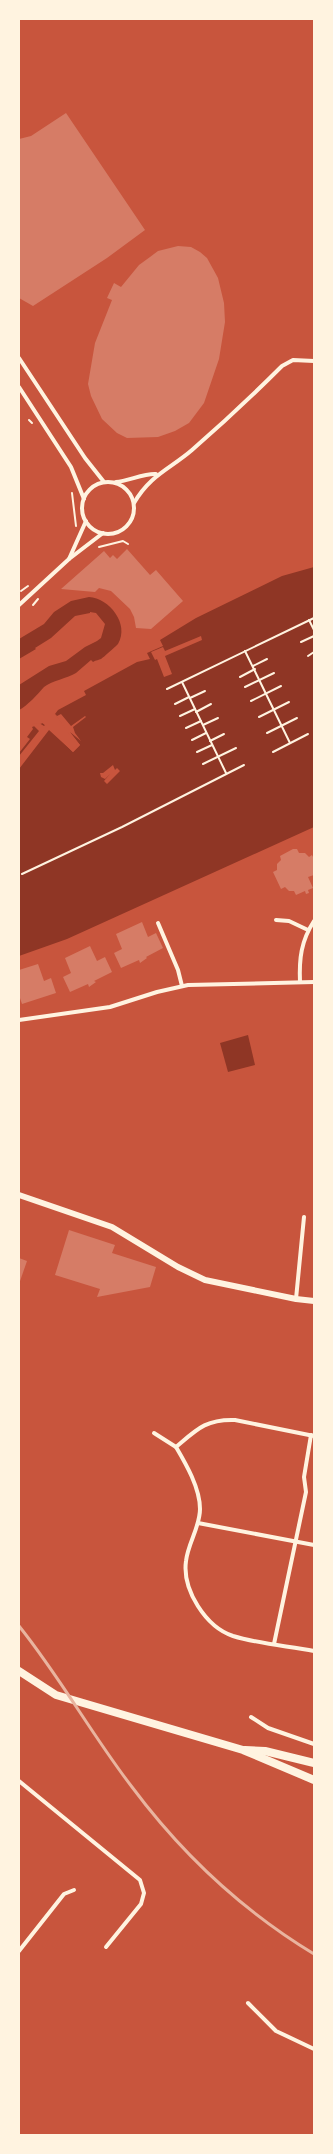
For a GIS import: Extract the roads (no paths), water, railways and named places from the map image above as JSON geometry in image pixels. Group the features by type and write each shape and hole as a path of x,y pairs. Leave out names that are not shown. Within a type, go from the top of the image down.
{"main road":[{"path":"20,1673 45,1689 67,1698 243,1750 314,1780"},
{"path":"243,1750 265,1751 314,1763"}],"street":[{"path":"134,503 139,494 156,474 180,460 282,366 293,360 314,360 314,355"},
{"path":"19,358 85,458 104,482"},
{"path":"19,387 71,467 84,499 83,514 86,521 96,531 103,533 115,533 127,526 134,514 134,503 127,490 115,482"},
{"path":"84,499 91,488 104,482 132,480 151,474 156,474"},
{"path":"69,559 86,521"},
{"path":"19,605 69,559 103,533"},
{"path":"276,920 289,921 308,930"},
{"path":"300,982 300,956 308,930 314,921"},
{"path":"158,923 178,970 182,986"},
{"path":"19,1020 106,1008 156,992 182,986 217,983 314,982"},
{"path":"19,1195 112,1227 178,1267 205,1280 296,1299 314,1301"},
{"path":"296,1299 304,1217"},
{"path":"176,1447 199,1427 210,1422 221,1420 235,1420 313,1435 304,1477 306,1492 274,1644"},
{"path":"154,1433 176,1447 191,1476 197,1494 200,1508 198,1524 185,1562 186,1580 200,1608 210,1620 232,1635 314,1651"},
{"path":"198,1524 314,1545"},
{"path":"251,1717 268,1728 314,1744"},
{"path":"19,1781 140,1880 144,1893 142,1904 106,1947"},
{"path":"19,1951 64,1894 74,1890"},
{"path":"248,2003 276,2031 314,2049"}],"railway":[{"path":"19,1626 48,1665 117,1767 151,1812 215,1880 263,1919 314,1954"}]}
